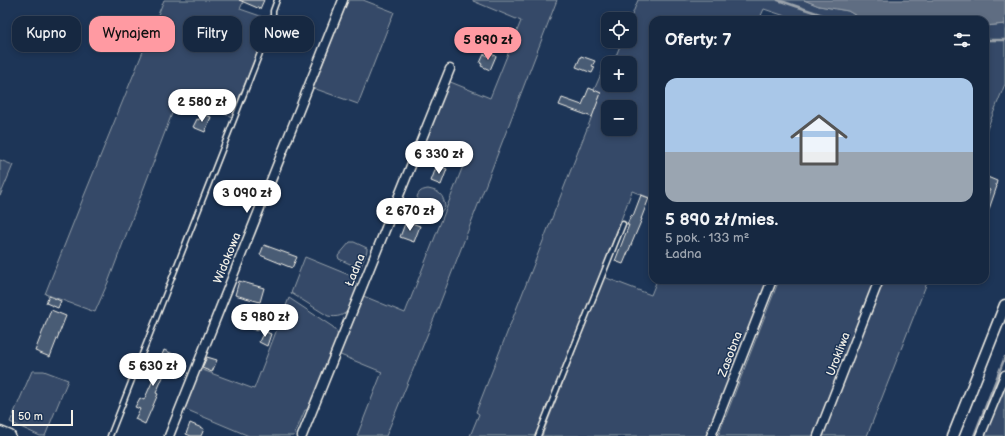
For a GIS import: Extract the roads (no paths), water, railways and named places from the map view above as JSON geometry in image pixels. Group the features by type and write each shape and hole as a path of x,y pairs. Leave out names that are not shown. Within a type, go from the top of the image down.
{"street":[{"name":"Widokowa","path":"169,436 343,0"},
{"name":"Ładna","path":"302,436 450,69"},
{"name":"Zasobna","path":"711,436 770,284"},
{"name":"Urokliwa","path":"818,436 877,284"},
{"path":"953,436 1005,305"},
{"path":"980,436 1005,375"},
{"path":"0,432 10,436"}],"lane":[{"path":"110,436 273,20 273,11 277,0"},
{"path":"538,436 623,224"}],"waterway":[{"path":"778,0 825,16"},
{"path":"989,40 1005,40"},
{"path":"974,436 1005,357"}]}
